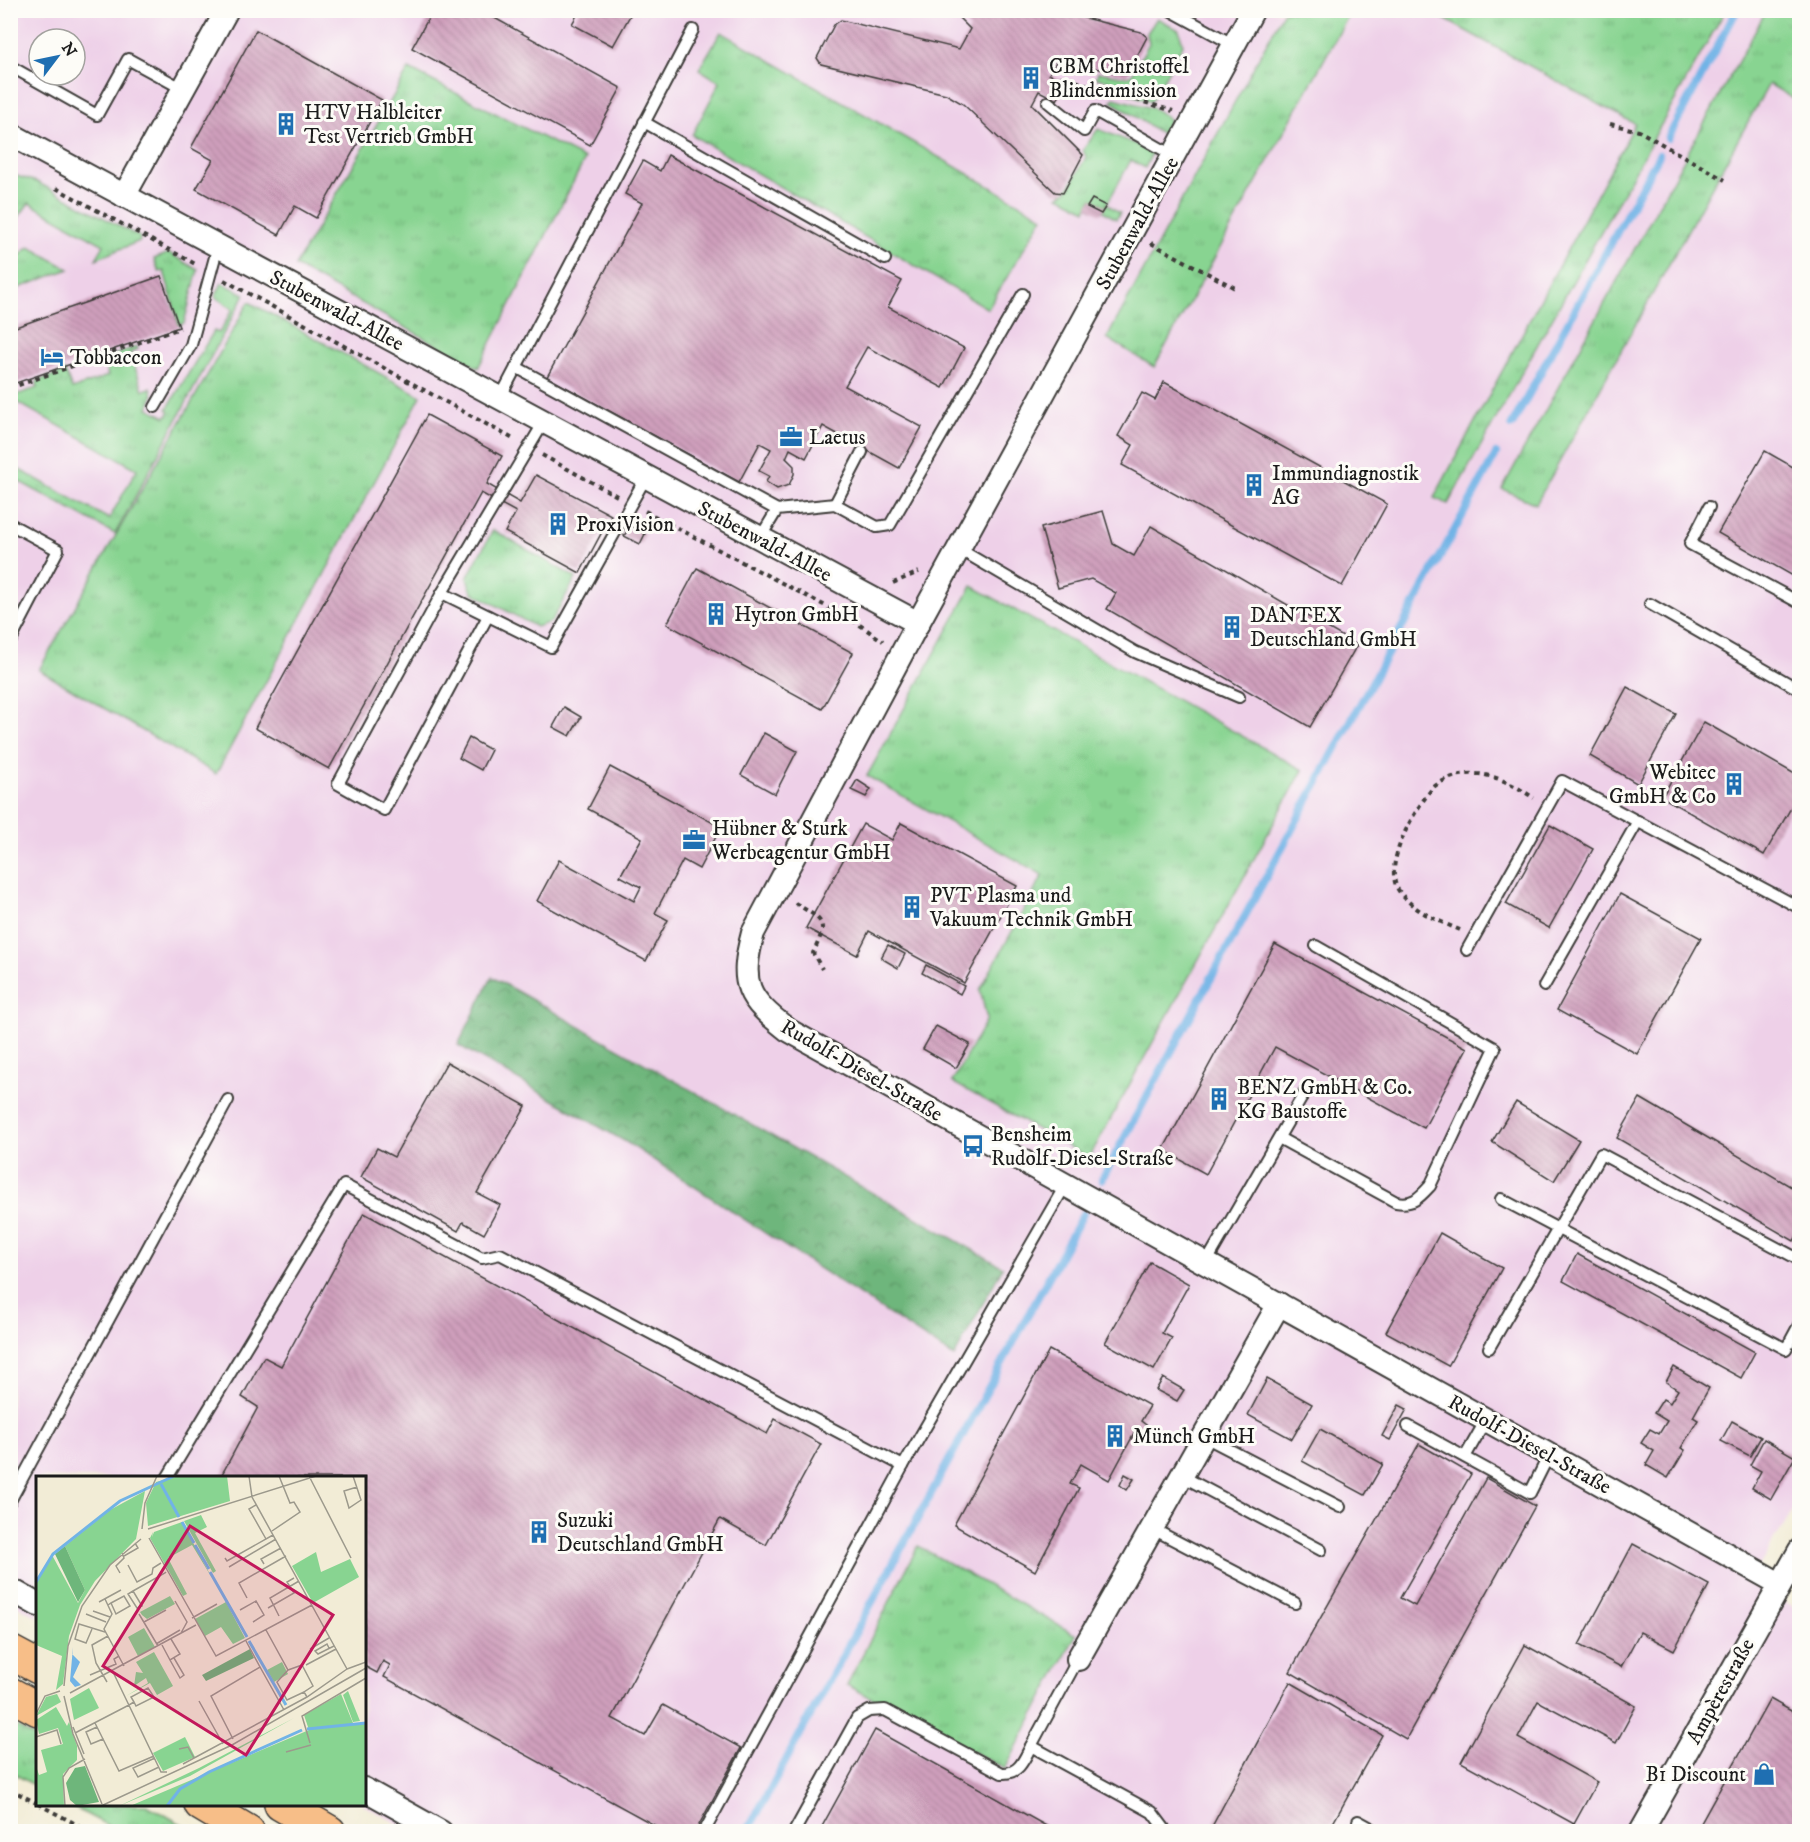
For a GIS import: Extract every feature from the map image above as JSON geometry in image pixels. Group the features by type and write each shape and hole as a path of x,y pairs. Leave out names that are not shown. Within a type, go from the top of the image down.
{"highway":[{"path":"10,1652 36,1666"},
{"path":"10,1694 36,1709"},
{"path":"204,1806 248,1832"},
{"path":"284,1806 329,1832"}],"street":[{"path":"124,196 227,10"},
{"name":"Stubenwald-Allee","path":"10,134 918,623 1132,233 1167,152 1234,45 1252,10"},
{"name":"Rudolf-Diesel-Straße","path":"918,623 753,933 745,963 748,988 763,1010 788,1030 1780,1584"},
{"path":"1078,1659 1180,1475 1279,1304"},
{"name":"Ampèrestraße","path":"1641,1832 1800,1550"},
{"path":"10,1589 36,1604"},
{"path":"366,1790 441,1832"}],"lane":[{"path":"1170,10 1234,45"},
{"path":"500,398 693,30"},
{"path":"10,66 97,115 128,59 183,89"},
{"path":"1048,102 1084,131 1095,111 1167,152"},
{"path":"644,122 885,259"},
{"path":"155,407 191,345 218,246"},
{"path":"516,367 777,510 835,504 877,527 890,525 1023,294"},
{"path":"488,616 384,810 338,784 442,593 544,422"},
{"path":"835,504 862,452"},
{"path":"442,593 551,647 646,477"},
{"path":"1709,507 1690,544 1800,603"},
{"path":"760,538 777,510"},
{"path":"10,524 58,550 10,642"},
{"path":"958,549 1135,652 1239,697"},
{"path":"1650,604 1800,690"},
{"path":"1467,950 1562,781 1800,908"},
{"path":"1544,986 1638,821"},
{"path":"1279,1138 1396,1202 1407,1204 1419,1198 1430,1186 1495,1048 1316,946"},
{"path":"1206,1263 1305,1092"},
{"path":"10,1501 228,1100"},
{"path":"1489,1348 1601,1154 1800,1260"},
{"path":"704,1832 903,1466 1066,1184"},
{"path":"168,1476 344,1185 482,1258 500,1254 563,1285 903,1466"},
{"path":"1501,1199 1786,1349 1800,1323"},
{"path":"1465,1457 1486,1419"},
{"path":"1408,1426 1530,1493 1549,1455"},
{"path":"1203,1436 1340,1507"},
{"path":"1180,1475 1321,1550"},
{"path":"1150,1528 1295,1603"},
{"path":"794,1832 858,1718 869,1711 885,1710 1002,1773 1011,1773 1018,1768 1031,1746 1078,1659"},
{"path":"1031,1746 1152,1812 1164,1828 1164,1832"},
{"path":"1359,1821 1378,1832"}],"path":[{"path":"1048,102 1062,78 1179,112 1167,152"},
{"path":"1610,124 1639,131 1725,180"},
{"path":"51,185 631,504 854,621 902,652"},
{"path":"1132,233 1234,288"},
{"path":"10,388 197,322"},
{"path":"888,584 903,580 922,570"},
{"path":"1474,936 1425,914 1412,905 1398,890 1393,870 1397,849 1422,802 1434,786 1455,776 1475,774 1497,777 1547,806"},
{"path":"776,890 819,917 824,924 823,932 813,953 822,969"},
{"path":"10,1789 36,1803"},
{"path":"42,1806 91,1832"}],"shaded area":[{"path":"11,11 1799,11 1800,1498 1749,1583 1799,1610 1799,1831 411,1831 365,1806 366,1476 36,1476 36,1616 11,1602"}],"green space":[{"path":"1284,11 1351,11 1154,367 1107,338"},
{"path":"1430,11 1725,11 1448,504 1434,498 1635,124"},
{"path":"1766,11 1799,11 1799,102 1769,84 1536,504 1502,489"},
{"path":"1157,18 1179,30 1183,45 1151,102 1118,90 1120,83 1096,78 1098,72 1127,77 1132,74 1149,43 1147,33"},
{"path":"721,32 1043,217 988,309 692,135 720,82 699,69"},
{"path":"409,69 585,159 478,368 295,266"},
{"path":"1114,98 1155,109 1170,120 1162,134 1111,101"},
{"path":"1098,129 1153,151 1145,168 1131,160 1107,204 1120,213 1116,219 1103,211 1105,206 1092,199 1086,210 1059,196 1067,191 1086,157 1083,150"},
{"path":"10,174 37,182 140,237 140,241 96,259 104,245 29,203 18,218 11,214"},
{"path":"30,247 69,269 11,291 14,266 20,255"},
{"path":"169,253 198,270 184,323 179,325 164,271 159,272 154,259"},
{"path":"222,283 245,294 115,534 11,477 11,465 109,519 137,469 10,397 37,388 37,381 65,371 72,389 108,376 104,359 137,346 138,349 130,353 143,390 151,388 153,396 148,408 166,417 170,411 167,409 214,331 219,333 233,309 215,297"},
{"path":"249,302 421,396 216,774 39,670"},
{"path":"493,530 576,578 551,622 536,627 472,592 467,578"},
{"path":"972,586 1303,770 1089,1158 952,1082 987,1019 980,990 1043,875 867,776"},
{"path":"492,977 1003,1267 954,1357 631,1145 458,1045"},
{"path":"918,1546 1076,1635 1005,1769 847,1685"},
{"path":"11,1723 36,1738 36,1786 11,1772"},
{"path":"71,1806 149,1806 194,1831 118,1831"}],"building":[{"path":"433,10 480,10 621,88 590,145 412,48"},
{"path":"580,10 633,10 613,46 572,24"},
{"path":"951,10 1052,10 1141,32 1147,37 1127,75 1057,60 1049,74 1067,83 1057,100 1039,91 1032,104 1083,155 1063,193 1055,192 963,104 946,94 821,64 817,58 834,25 841,20 959,49 970,29"},
{"name":"HTV Halbleiter Test Vertrieb GmbH","path":"256,30 382,100 316,218 295,206 279,235 196,189 213,160 191,148"},
{"path":"668,155 902,281 888,307 964,348 943,388 867,347 845,386 922,427 899,468 823,426 806,458 790,449 786,458 794,466 794,474 789,485 777,489 766,482 769,476 759,471 771,449 760,443 739,482 547,377 642,203 625,194 643,161 660,171"},
{"path":"1092,199 1106,206 1101,214 1087,207"},
{"name":"Tobbaccon","path":"161,276 179,327 10,385 10,329"},
{"name":"Immundiagnostik AG","path":"1164,382 1387,504 1342,586 1122,465 1133,445 1118,436 1142,393 1155,400"},
{"path":"427,415 502,456 487,484 520,503 536,475 611,515 580,573 505,532 516,512 481,493 329,769 255,728"},
{"path":"1765,451 1800,471 1800,580 1718,533"},
{"name":"DANTEX Deutschland GmbH","path":"1103,511 1113,544 1134,556 1151,526 1357,645 1310,727 1107,609 1116,593 1091,579 1058,588 1041,528"},
{"path":"630,526 645,534 640,544 624,536"},
{"path":"697,568 853,653 822,709 667,624"},
{"path":"1627,687 1676,714 1638,784 1590,756"},
{"path":"564,707 581,717 570,736 553,727"},
{"name":"Webitec GmbH & Co","path":"1704,722 1800,777 1800,792 1764,855 1662,797"},
{"path":"764,733 797,751 775,794 741,775"},
{"path":"469,738 491,750 481,770 459,758"},
{"path":"610,767 721,827 699,869 683,860 655,913 668,920 646,961 537,901 559,860 634,901 641,887 620,876 642,838 588,809"},
{"path":"857,780 871,789 866,797 851,790"},
{"name":"PVT Plasma und Vakuum Technik GmbH","path":"901,823 1017,886 964,983 869,931 857,955 806,928 863,824 892,840"},
{"path":"1550,825 1593,849 1549,928 1506,904"},
{"path":"1620,894 1701,938 1637,1054 1557,1010"},
{"path":"1275,944 1467,1048 1424,1128 1275,1047 1206,1174 1163,1150"},
{"path":"888,945 905,954 898,968 881,958"},
{"path":"926,965 964,986 960,994 922,973"},
{"path":"936,1026 970,1044 956,1068 923,1049"},
{"path":"447,1062 526,1106 477,1193 500,1205 484,1234 463,1222 458,1231 361,1177 377,1148 394,1157"},
{"path":"1640,1098 1800,1192 1800,1231 1794,1241 1617,1138"},
{"path":"1516,1102 1579,1140 1554,1181 1492,1142"},
{"name":"Suzuki Deutschland GmbH","path":"364,1213 767,1434 775,1419 821,1444 766,1545 720,1519 612,1718 645,1736 663,1705 741,1748 695,1832 667,1832 384,1677 390,1665 383,1661 377,1673 366,1667 366,1476 221,1476 258,1407 242,1397 264,1357 281,1366"},
{"path":"1440,1233 1502,1268 1448,1366 1386,1332"},
{"path":"1577,1254 1755,1352 1741,1378 1563,1281"},
{"path":"1150,1262 1189,1284 1162,1333 1172,1338 1154,1370 1105,1343"},
{"path":"1049,1350 1150,1406 1141,1421 1158,1434 1153,1439 1136,1430 1109,1480 1081,1464 1070,1484 1079,1488 1035,1571 954,1525"},
{"path":"1674,1367 1709,1388 1693,1417 1698,1420 1681,1448 1685,1450 1668,1478 1646,1465 1654,1451 1641,1443 1650,1429 1659,1434 1667,1421 1654,1413 1663,1399 1670,1403 1678,1390 1666,1382"},
{"path":"1163,1378 1184,1390 1177,1401 1156,1390"},
{"path":"1267,1379 1312,1404 1292,1439 1248,1415"},
{"path":"1399,1405 1407,1409 1390,1440 1382,1436"},
{"path":"1732,1421 1761,1437 1750,1456 1721,1441"},
{"path":"1320,1429 1383,1464 1365,1495 1302,1461"},
{"path":"1764,1439 1795,1457 1771,1499 1752,1488 1761,1471 1750,1465"},
{"path":"1419,1444 1471,1474 1400,1598 1415,1606 1486,1478 1535,1506 1406,1739 1290,1672"},
{"path":"1125,1474 1134,1479 1127,1490 1120,1485"},
{"path":"1633,1544 1709,1585 1674,1650 1640,1632 1621,1667 1579,1645"},
{"path":"1525,1645 1636,1706 1616,1743 1538,1701 1518,1738 1597,1782 1574,1824 1461,1762"},
{"path":"1290,1682 1382,1735 1328,1832 1209,1832"},
{"name":"B1 Discount","path":"1770,1699 1800,1716 1800,1832 1696,1832"},
{"path":"875,1730 1057,1832 819,1832"}],"waterway":[{"path":"1668,138 1737,10"},
{"path":"1512,425 1659,155"},
{"path":"1102,1179 1496,454"},
{"path":"747,1832 1083,1214"}],"place":[{"name":"CBM Christoffel Blindenmission","path":"1031,78"},
{"name":"HTV Halbleiter Test Vertrieb GmbH","path":"286,124"},
{"name":"Tobbaccon","path":"52,357"},
{"name":"Laetus","path":"791,437"},
{"name":"Immundiagnostik AG","path":"1254,485"},
{"name":"ProxiVision","path":"558,524"},
{"name":"Hytron GmbH","path":"716,614"},
{"name":"DANTEX Deutschland GmbH","path":"1232,627"},
{"name":"Webitec GmbH & Co","path":"1734,784"},
{"name":"Hübner & Sturk Werbeagentur GmbH","path":"694,840"},
{"name":"PVT Plasma und Vakuum Technik GmbH","path":"912,907"},
{"name":"BENZ GmbH & Co. KG Baustoffe","path":"1219,1099"},
{"name":"Bensheim Rudolf-Diesel-Straße","path":"973,1146"},
{"name":"Münch GmbH","path":"1115,1436"},
{"name":"Suzuki Deutschland GmbH","path":"539,1532"},
{"name":"B1 Discount","path":"1764,1774"}]}
